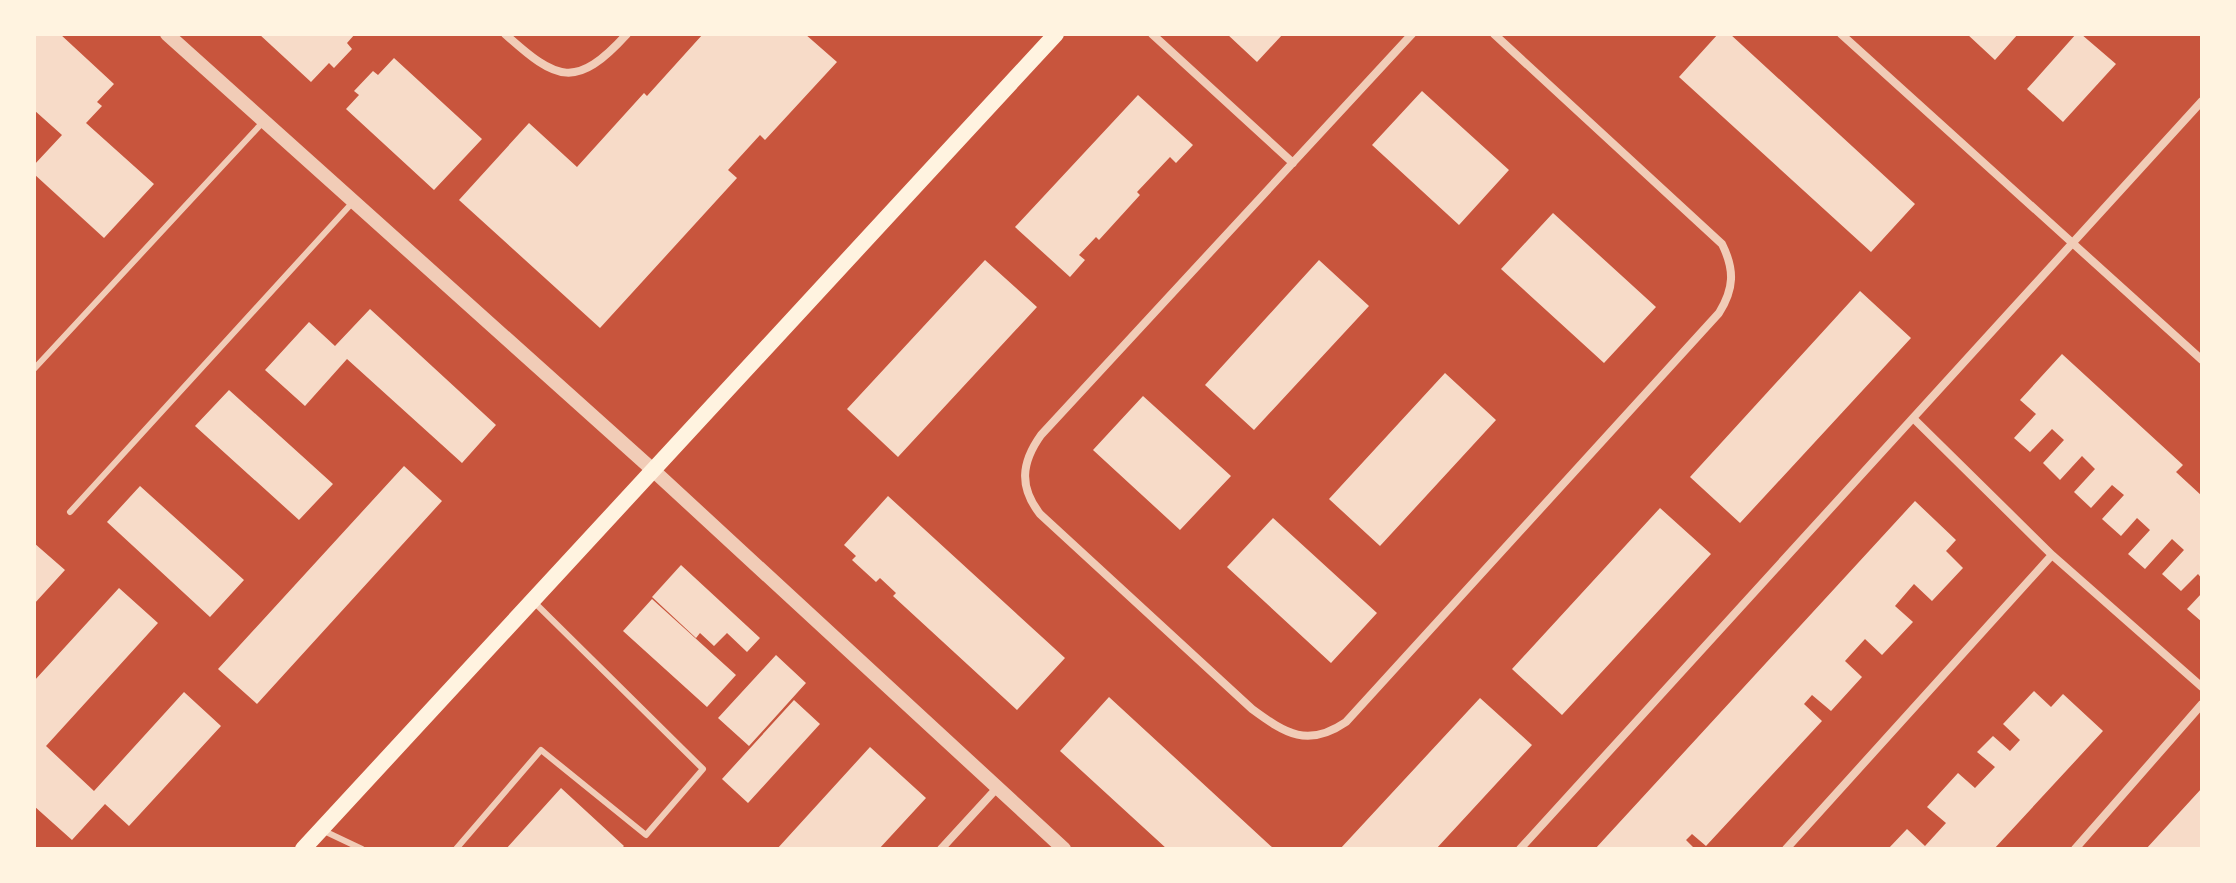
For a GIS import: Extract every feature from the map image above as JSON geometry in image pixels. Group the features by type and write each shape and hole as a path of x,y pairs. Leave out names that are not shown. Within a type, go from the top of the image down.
{"main road":[{"path":"303,849 1056,34"}],"street":[{"path":"167,34 654,471 1064,849"},
{"path":"505,34 545,67 561,72 575,72 596,64 627,34"},
{"path":"1152,34 1293,163"},
{"path":"1412,34 1041,435 1031,449 1023,473 1030,501 1040,514 1252,709 1277,727 1306,737 1332,731 1346,722 1719,313 1729,297 1731,268 1722,244 1494,34"},
{"path":"1841,34 2202,360"},
{"path":"1520,849 2202,101"},
{"path":"1913,418 2052,555 2202,687"},
{"path":"1786,849 2052,555"},
{"path":"2075,849 2202,704"},
{"path":"941,849 997,788"}],"lane":[{"path":"34,369 264,121"},
{"path":"70,512 353,202"},
{"path":"456,849 541,750 646,835 703,769 533,601"},
{"path":"320,829 362,849"}],"building":[{"path":"34,34 60,34 114,84 97,102 102,106 86,123 154,184 104,238 34,174 34,165 62,135 34,110"},
{"path":"259,34 355,34 347,43 352,49 334,68 329,63 311,82"},
{"path":"703,34 805,34 837,62 765,140 760,135 728,170 737,178 600,328 459,200 529,123 577,167"},
{"path":"1227,34 1283,34 1257,62"},
{"path":"1718,34 1730,34 1915,204 1871,252 1679,77"},
{"path":"1967,34 2018,34 1995,60"},
{"path":"2076,34 2081,34 2116,64 2063,122 2027,89"},
{"path":"394,58 482,139 434,190 346,109 359,95 354,91 373,71 378,75"},
{"path":"1422,91 1509,170 1459,225 1372,145"},
{"path":"1138,95 1193,145 1176,163 1170,157 1137,192 1140,195 1099,240 1096,237 1079,255 1085,260 1070,277 1015,227"},
{"path":"1553,213 1656,307 1604,363 1501,269"},
{"path":"985,260 1037,307 898,457 847,409"},
{"path":"1319,260 1369,306 1254,430 1205,385"},
{"path":"1860,291 1911,338 1740,523 1690,477"},
{"path":"370,309 496,425 462,463 347,359 305,406 265,370 309,322 335,346"},
{"path":"2062,354 2183,465 2176,472 2202,496 2202,579 2198,574 2181,591 2162,574 2184,550 2172,539 2145,569 2128,554 2150,530 2137,518 2121,536 2102,519 2124,495 2112,485 2091,508 2074,492 2095,469 2082,456 2060,480 2043,463 2064,440 2052,429 2030,452 2014,438 2036,414 2020,400"},
{"path":"1445,373 1496,420 1380,546 1329,499"},
{"path":"229,390 333,484 299,520 195,426"},
{"path":"1143,396 1231,476 1180,530 1093,450"},
{"path":"404,466 442,501 257,704 218,669"},
{"path":"140,486 244,580 210,617 107,522"},
{"path":"888,496 1065,658 1017,710 893,596 896,593 880,578 876,582 852,560 856,556 844,545"},
{"path":"1915,501 1956,540 1946,551 1963,568 1932,601 1914,584 1895,606 1913,622 1882,655 1865,639 1845,661 1862,677 1831,711 1812,695 1804,704 1822,721 1706,846 1692,834 1686,840 1695,849 1595,849"},
{"path":"1660,508 1711,554 1562,715 1512,669"},
{"path":"1273,518 1377,613 1331,663 1227,567"},
{"path":"34,543 65,570 34,604"},
{"path":"681,565 760,638 747,652 727,633 714,646 700,633 696,638 652,597"},
{"path":"119,588 158,623 46,746 94,791 184,692 221,726 129,826 105,804 72,840 34,806 34,681"},
{"path":"2202,593 2202,622 2187,609"},
{"path":"652,599 736,675 707,707 623,631"},
{"path":"776,655 806,683 749,746 718,718"},
{"path":"2034,691 2051,707 2063,694 2103,731 1994,849 1888,849 1907,829 1925,846 1946,823 1927,807 1958,773 1975,788 1995,767 1977,752 1993,736 2010,751 2020,740 2003,724"},
{"path":"1109,697 1274,849 1167,849 1060,751"},
{"path":"1480,698 1532,745 1436,849 1340,849"},
{"path":"794,700 820,724 748,803 722,779"},
{"path":"870,747 926,798 879,849 777,849"},
{"path":"561,788 624,846 621,849 506,849"},
{"path":"2202,788 2202,849 2146,849"}]}
